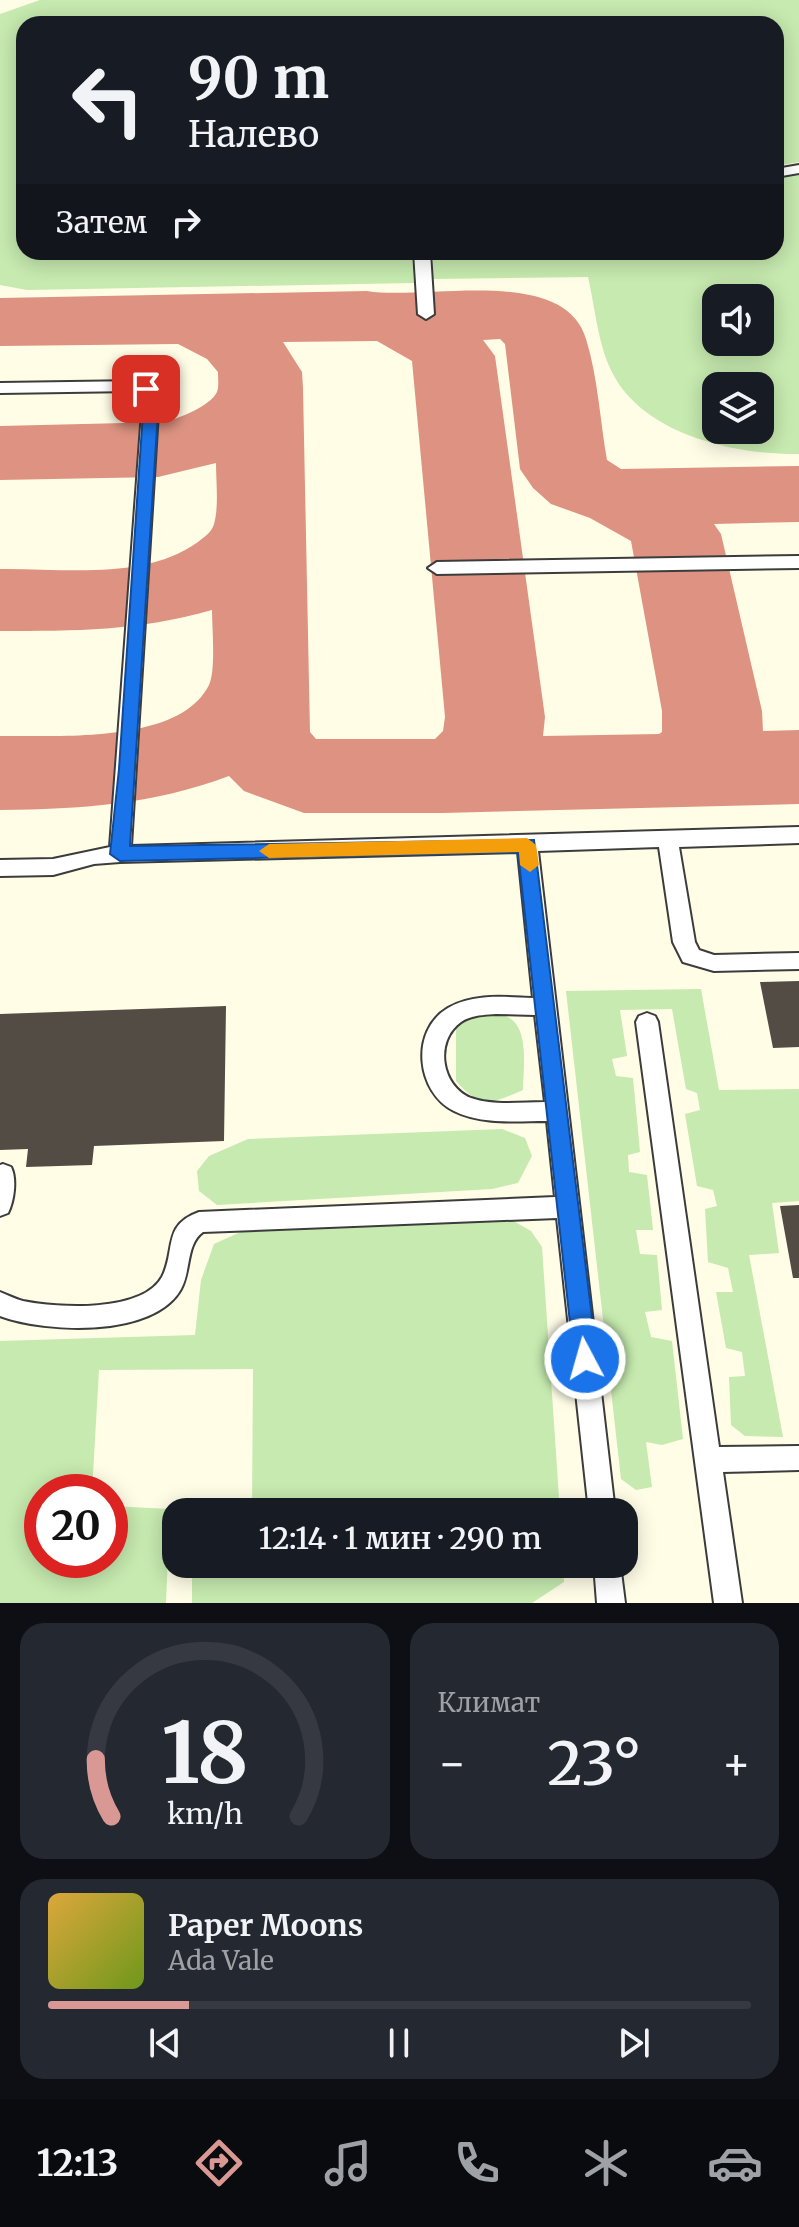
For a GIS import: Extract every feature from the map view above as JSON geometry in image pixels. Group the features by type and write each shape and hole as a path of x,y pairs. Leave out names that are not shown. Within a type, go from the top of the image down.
{"lane":[{"path":"423,260 426,314"},
{"path":"0,388 139,386 151,397 120,854"},
{"path":"437,568 799,562"},
{"path":"0,868 53,867 94,856 120,854 799,835"},
{"path":"668,840 684,942 691,956 714,963 799,961"},
{"path":"527,845 600,1498"},
{"path":"547,1007 468,1009 447,1020 437,1030 434,1043 435,1078 441,1091 465,1106 490,1110 557,1111"},
{"path":"647,1022 728,1603"},
{"path":"0,1206 3,1174"},
{"path":"0,1303 7,1310 34,1315 126,1312 145,1306 170,1286 177,1269 182,1234 199,1222 569,1207"},
{"path":"708,1460 799,1458"},
{"path":"608,1578 611,1603"}],"green space":[{"path":"40,0 799,0 799,162 784,165 784,16 16,16 16,260 413,260 414,283 27,290 0,285 0,14"},
{"path":"799,170 799,454 717,444 774,444 774,372 702,372 702,439 668,426 645,412 626,394 607,361 588,277 433,279 433,260 784,260 784,173"},
{"path":"701,989 719,1090 799,1089 799,1201 772,1203 779,1253 749,1255 783,1437 745,1436 731,1425 729,1377 745,1376 742,1352 726,1348 716,1292 733,1292 728,1268 708,1262 705,1209 717,1206 713,1190 697,1186 685,1114 700,1110 697,1093 686,1089 672,1009 620,1010 627,1056 612,1059 616,1076 633,1078 640,1152 628,1155 629,1172 647,1175 653,1230 636,1230 640,1254 657,1255 662,1310 645,1312 651,1337 672,1341 683,1439 662,1445 646,1442 652,1487 636,1490 621,1479 566,991"},
{"path":"471,1013 503,1015 518,1027 524,1047 523,1090 486,1101 472,1096 456,1081 456,1026"},
{"path":"502,1129 525,1138 532,1156 518,1183 492,1189 217,1205 199,1191 197,1171 209,1156 248,1139"},
{"path":"506,1217 531,1231 542,1247 559,1498 252,1498 253,1369 99,1370 93,1474 24,1474 24,1578 128,1578 128,1507 162,1509 162,1578 167,1578 166,1603 0,1603 0,1341 195,1335 201,1280 214,1244 247,1229"},
{"path":"192,1578 564,1578 564,1582 532,1603 192,1603"}],"building":[{"path":"799,981 799,1047 773,1048 760,982"},
{"path":"226,1006 224,1141 94,1146 92,1165 26,1167 28,1149 0,1150 0,1014"},
{"path":"799,1205 799,1278 793,1278 780,1206"}],"taxiway":[{"path":"367,315 376,317"},
{"path":"376,317 509,315 527,321 545,337 564,469 582,485 619,497"},
{"path":"180,320 376,317"},
{"path":"376,317 425,332 453,356 495,717 488,751 476,763 443,776"},
{"path":"0,322 180,320"},
{"path":"180,320 216,330 237,341 260,372 260,390"},
{"path":"0,453 158,450 173,447 204,438 231,424 243,414 260,390"},
{"path":"260,390 260,524"},
{"path":"619,497 799,494"},
{"path":"619,497 659,516 675,534 712,711 712,734 706,750 694,761 675,770"},
{"path":"260,524 262,520"},
{"path":"0,600 126,598 189,586 216,574 239,557 260,524"},
{"path":"260,524 260,681"},
{"path":"0,773 133,766 199,748 225,732 246,709 260,681"},
{"path":"260,681 260,732 265,751 280,765 304,776 443,776"},
{"path":"675,770 799,767"},
{"path":"443,776 675,770"}],"slow traffic":[{"path":"269,851 527,845 530,865"}],"route":[{"path":"146,389 151,397 120,854 527,845 585,1359"}]}
